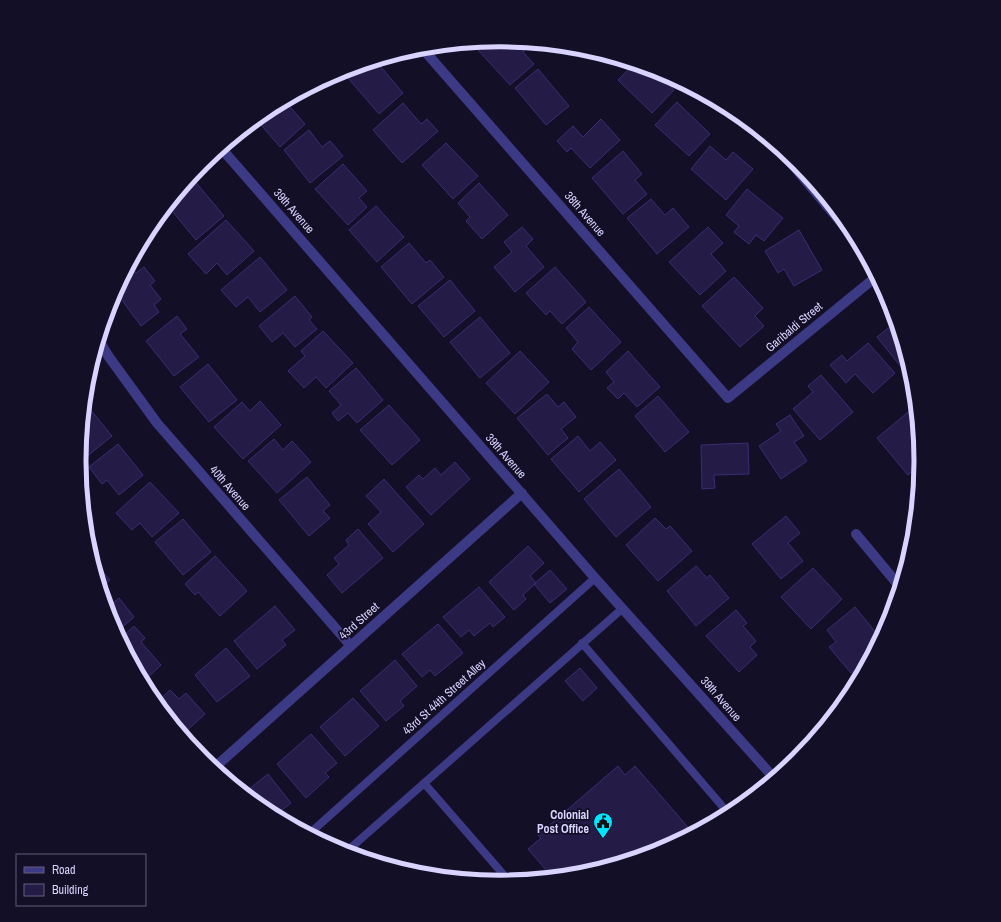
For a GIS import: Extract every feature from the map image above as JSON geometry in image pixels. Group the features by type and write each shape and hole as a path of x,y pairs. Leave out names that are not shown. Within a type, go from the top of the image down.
{"street":[{"name":"38th Avenue","path":"427,54 728,398"},
{"name":"39th Avenue","path":"225,153 595,578 624,608 771,774"},
{"name":"Garibaldi Street","path":"728,398 873,280"},
{"name":"40th Avenue","path":"103,347 157,423 351,646"},
{"name":"43rd Street","path":"219,764 522,494"},
{"path":"856,534 896,582"}],"lane":[{"name":"43rd St 44th Street Alley","path":"313,830 595,578"},
{"path":"352,847 624,608"},
{"path":"582,644 723,807"},
{"path":"424,783 504,875"}],"building":[{"path":"481,48 527,48 523,52 534,64 510,85 478,50"},
{"path":"380,65 403,93 379,114 348,78 351,75"},
{"path":"630,68 665,82 674,90 652,113 618,80"},
{"path":"538,69 569,106 546,125 515,88"},
{"path":"677,102 710,134 689,156 655,125"},
{"path":"403,103 421,124 427,119 438,131 402,163 373,130"},
{"path":"289,105 305,124 280,147 260,124"},
{"path":"601,119 620,140 590,168 571,148 567,152 557,141 573,126 583,137"},
{"path":"309,130 322,147 330,141 343,156 310,183 284,150"},
{"path":"446,143 478,176 453,199 422,165"},
{"path":"710,146 726,160 733,152 753,169 726,200 691,169"},
{"path":"623,151 642,174 635,180 647,194 623,214 592,178"},
{"path":"343,164 367,191 359,198 367,207 348,225 315,189"},
{"path":"195,182 224,216 196,240 171,210"},
{"path":"479,183 508,215 482,239 466,221 470,217 458,203"},
{"path":"747,189 783,218 764,241 756,235 749,244 734,232 739,226 726,215"},
{"path":"651,199 665,215 673,208 689,227 657,254 627,218"},
{"path":"376,206 404,237 377,262 349,230"},
{"path":"226,220 254,251 227,275 217,263 206,274 188,254"},
{"path":"522,227 533,239 526,246 544,267 515,292 494,267 512,252 504,242"},
{"path":"708,227 723,243 711,254 726,271 700,295 669,262"},
{"path":"799,230 822,270 794,286 784,269 778,273 765,251"},
{"path":"409,243 426,263 430,260 444,277 412,304 381,267"},
{"path":"260,257 287,290 260,312 248,297 236,307 221,290"},
{"path":"144,267 155,281 150,285 161,299 154,305 159,312 141,326 120,298 134,270 136,273"},
{"path":"555,267 586,302 562,324 550,311 546,315 526,293"},
{"path":"734,277 763,308 755,316 764,326 740,347 702,306"},
{"path":"450,280 475,311 444,337 418,306"},
{"path":"295,296 312,317 309,320 317,329 295,347 283,333 272,342 259,326"},
{"path":"589,307 621,342 591,370 572,349 578,342 566,328"},
{"path":"177,316 187,329 180,334 199,357 174,376 146,341"},
{"path":"480,317 510,353 480,378 450,342"},
{"path":"892,325 903,365 901,367 877,337"},
{"path":"323,331 353,363 326,388 316,377 304,388 288,371 305,356 301,351"},
{"path":"868,343 895,373 873,393 855,374 846,383 830,365 842,355 847,361"},
{"path":"520,351 549,382 515,414 486,383"},
{"path":"628,351 660,387 637,407 624,393 618,399 607,388 614,382 606,372"},
{"path":"208,364 237,400 209,422 180,387"},
{"path":"356,368 383,400 357,423 348,413 338,421 332,413 341,405 329,391"},
{"path":"821,375 853,412 820,440 793,409 813,392 808,386"},
{"path":"547,394 558,407 564,402 576,417 561,429 568,438 548,455 517,418"},
{"path":"658,396 689,432 665,452 635,416"},
{"path":"260,401 281,425 243,459 214,427 242,402 250,411"},
{"path":"389,405 420,440 392,465 360,430"},
{"path":"90,409 112,436 86,457"},
{"path":"911,409 914,434 914,470 908,475 877,438"},
{"path":"790,415 804,436 794,442 807,461 781,479 759,446 781,431 776,424"},
{"path":"578,436 590,451 600,442 616,460 579,492 551,459"},
{"path":"274,439 283,450 292,441 311,462 277,493 248,461"},
{"path":"748,443 749,474 714,475 715,488 702,489 701,445"},
{"path":"118,444 143,475 119,495 107,480 102,484 89,467"},
{"path":"455,462 470,479 431,515 406,487 419,475 423,479 435,468 441,475"},
{"path":"619,469 651,507 616,537 584,499"},
{"path":"307,477 330,505 323,511 330,518 309,536 279,500"},
{"path":"384,479 424,524 393,552 368,524 381,512 366,496"},
{"path":"150,482 179,513 152,537 140,523 132,530 116,513"},
{"path":"786,516 800,533 788,543 803,561 781,579 752,544"},
{"path":"655,518 666,529 670,526 692,551 658,581 626,545"},
{"path":"183,519 211,552 183,575 155,542"},
{"path":"358,529 383,558 342,593 327,575 339,564 334,558 349,545 346,540"},
{"path":"528,546 544,563 530,576 536,583 523,595 526,599 514,610 489,582"},
{"path":"215,556 247,591 220,616 198,592 195,595 185,584"},
{"path":"696,566 707,578 710,575 729,598 696,626 667,591"},
{"path":"813,568 842,599 811,629 781,597"},
{"path":"102,570 110,580 105,584"},
{"path":"550,570 567,589 550,603 534,584"},
{"path":"479,587 505,617 493,627 490,623 474,636 469,630 461,637 443,617"},
{"path":"119,598 134,617 122,628 112,604"},
{"path":"275,606 295,630 282,640 286,645 257,669 234,641"},
{"path":"855,607 877,634 861,665 851,673 829,647 836,642 827,630"},
{"path":"736,610 747,623 743,626 756,641 750,647 757,655 739,672 706,636"},
{"path":"438,624 463,653 435,676 430,670 422,677 402,654"},
{"path":"134,626 145,638 141,642 161,665 148,677 129,644 125,635"},
{"path":"226,648 250,676 217,702 195,675"},
{"path":"395,660 417,686 400,701 404,706 386,721 360,691"},
{"path":"580,668 597,688 583,701 565,681"},
{"path":"170,690 179,699 186,693 205,714 186,731 161,698"},
{"path":"353,698 379,726 345,756 320,727"},
{"path":"311,734 337,763 325,773 329,777 306,798 277,764"},
{"path":"618,766 625,775 635,766 690,829 634,853 608,861 548,872 528,849 541,838 538,835"},
{"path":"268,774 291,803 280,811 249,789"}],"place":[{"name":"Colonial Post Office","path":"603,839"}]}
